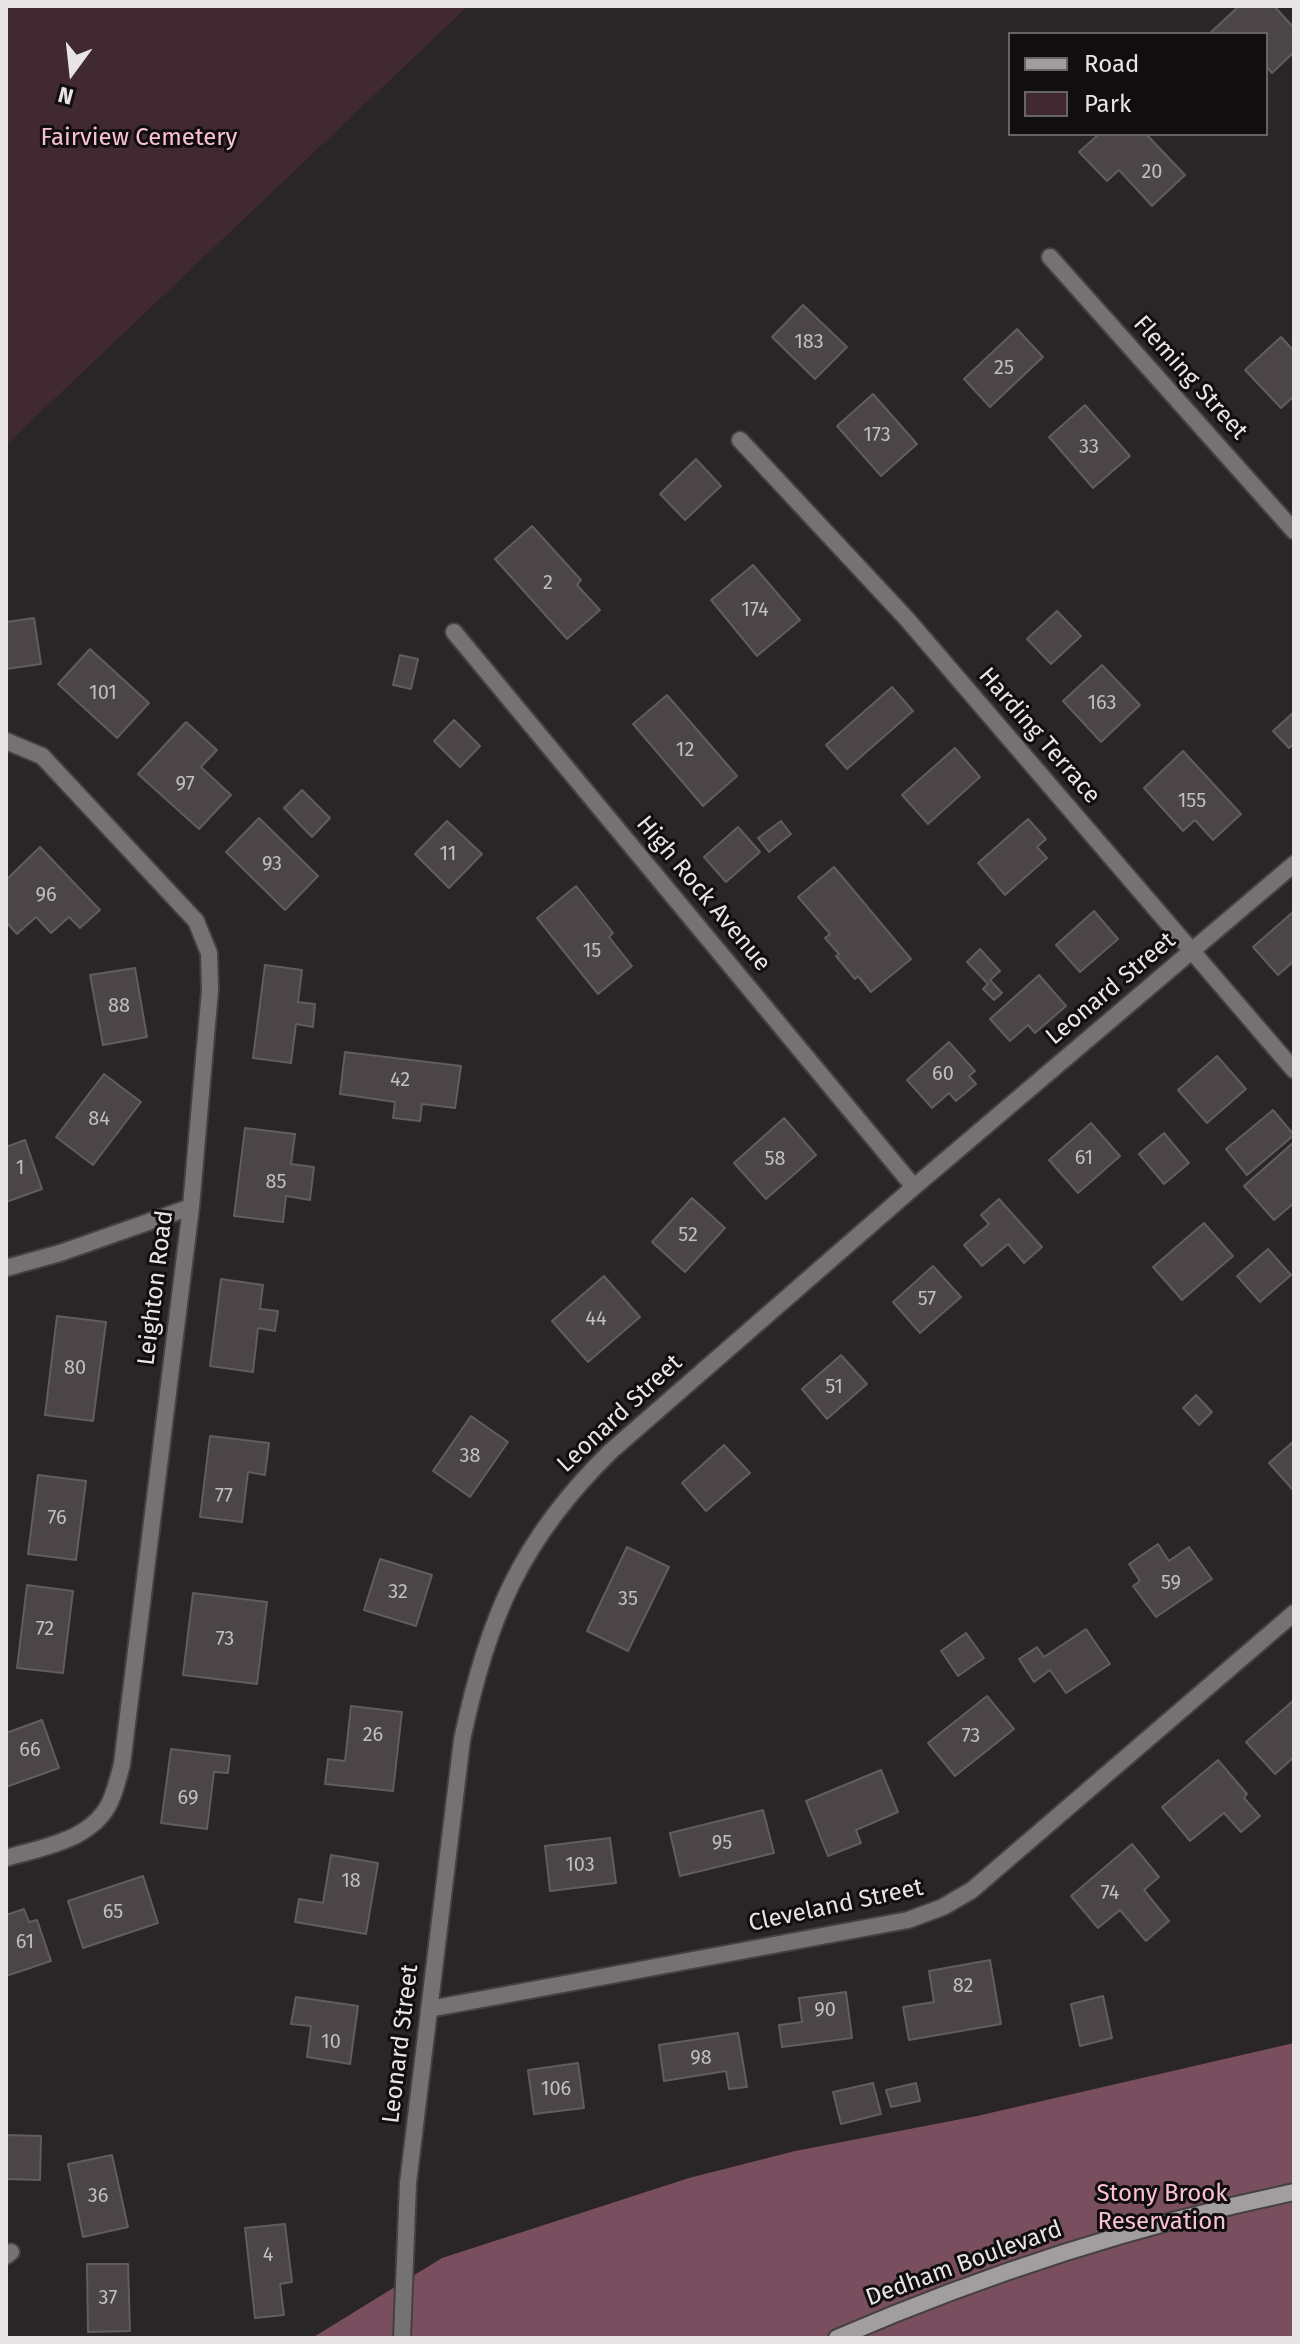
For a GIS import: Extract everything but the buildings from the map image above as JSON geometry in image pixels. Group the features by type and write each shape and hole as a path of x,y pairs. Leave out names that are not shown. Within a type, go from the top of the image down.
{"main road":[{"name":"Dedham Boulevard","path":"837,2338 1068,2250 1294,2192"}],"street":[{"name":"Fleming Street","path":"1050,257 1294,531"},
{"name":"Harding Terrace","path":"740,440 906,618 1294,1070"},
{"name":"High Rock Avenue","path":"454,632 914,1187"},
{"name":"Leighton Road","path":"6,741 42,756 196,921 209,953 210,990 191,1207 122,1764 111,1802 92,1826 65,1841 6,1858"},
{"name":"Leonard Street","path":"402,2338 408,2183 462,1740 474,1682 491,1631 512,1581 539,1534 573,1488 611,1451 914,1187 1294,864"},
{"path":"6,1268 60,1253 191,1207"},
{"name":"Cleveland Street","path":"429,2009 908,1920 943,1907 972,1890 1294,1613"}],"green space":[{"name":"Fairview Cemetery","path":"6,6 468,6 6,445"},
{"name":"Stony Brook Reservation","path":"1294,2043 1294,2338 312,2338 442,2258 689,2178 795,2151 977,2116"}]}
